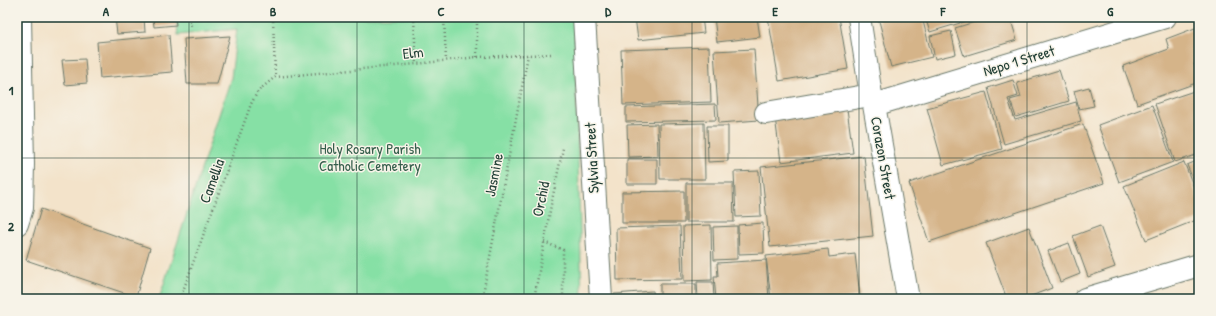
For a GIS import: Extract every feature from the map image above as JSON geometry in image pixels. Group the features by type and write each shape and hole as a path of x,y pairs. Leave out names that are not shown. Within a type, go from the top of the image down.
{"street":[{"path":"17,224 22,208 20,17"},
{"name":"Sylvia Street","path":"584,17 601,299"},
{"name":"Corazon Street","path":"859,17 872,100 908,299"},
{"name":"Nepo 1 Street","path":"766,113 872,100 1165,17"},
{"path":"1090,298 1199,265"}],"path":[{"path":"189,17 191,26"},
{"path":"273,17 275,77"},
{"path":"414,17 416,64"},
{"path":"444,17 446,61"},
{"path":"477,57 478,17"},
{"name":"Elm","path":"275,77 477,57 553,54"},
{"name":"Jasmine","path":"482,299 528,55"},
{"name":"Camellia","path":"180,299 251,104 258,91 275,77"},
{"name":"Orchid","path":"534,299 564,143"},
{"path":"544,242 563,250 563,299"}],"green space":[{"name":"Holy Rosary Parish Catholic Cemetery","path":"176,17 574,17 582,299 159,299 231,78 237,29 178,35"}],"building":[{"path":"115,17 144,17 145,32 117,34"},
{"path":"153,17 175,17 176,25 154,27"},
{"path":"593,17 616,17 616,18 593,20"},
{"path":"635,17 702,17 704,33 638,40"},
{"path":"714,17 757,17 760,37 717,42"},
{"path":"768,17 839,17 848,69 779,81"},
{"path":"878,17 922,17 932,57 891,67"},
{"path":"925,17 958,17 960,23 930,32"},
{"path":"960,17 979,17 961,23"},
{"path":"991,17 1010,17 1017,40 964,56 955,28"},
{"path":"1195,28 1199,39 1199,62 1194,64 1199,82 1137,104 1123,66 1169,49 1166,39"},
{"path":"951,31 956,54 935,59 930,36"},
{"path":"169,35 172,72 100,78 97,42"},
{"path":"230,36 217,84 187,84 184,39"},
{"path":"709,47 711,102 623,105 621,50"},
{"path":"754,49 759,120 719,123 714,51"},
{"path":"85,59 87,83 65,85 62,60"},
{"path":"1059,70 1069,101 1016,117 1010,100 1021,97 1017,83"},
{"path":"1013,80 1018,96 1008,99 1015,120 1076,102 1081,121 1004,144 988,88"},
{"path":"1089,87 1094,106 1079,109 1074,91"},
{"path":"1194,91 1199,104 1199,154 1175,162 1155,104"},
{"path":"986,92 1002,149 943,165 927,108"},
{"path":"715,104 716,120 626,122 626,107"},
{"path":"1152,105 1173,162 1119,182 1098,125"},
{"path":"847,109 853,153 781,162 775,117"},
{"path":"704,123 705,179 660,179 659,124"},
{"path":"657,124 658,156 628,157 627,125"},
{"path":"1083,124 1104,183 929,242 909,183"},
{"path":"707,126 728,126 728,161 708,162"},
{"path":"864,156 873,236 770,247 761,167"},
{"path":"627,159 657,159 657,184 627,184"},
{"path":"1199,160 1199,194 1187,165"},
{"path":"1184,162 1199,201 1199,219 1146,240 1124,186"},
{"path":"759,171 761,216 736,217 734,172"},
{"path":"686,183 733,183 734,222 686,222"},
{"path":"684,191 684,223 622,223 622,192"},
{"path":"41,209 150,248 136,297 26,260"},
{"path":"763,223 764,253 739,254 738,225"},
{"path":"711,225 712,280 684,281 683,226"},
{"path":"680,226 682,279 617,280 616,228"},
{"path":"737,226 737,259 714,260 713,227"},
{"path":"1100,226 1115,267 1088,277 1073,236"},
{"path":"1029,227 1052,288 1023,299 1007,299 986,243"},
{"path":"1069,243 1080,274 1060,282 1048,251"},
{"path":"828,249 829,257 855,254 860,296 837,299 771,299 766,256"},
{"path":"766,260 769,299 716,299 714,276 718,276 717,263"},
{"path":"697,282 713,282 714,299 698,299"},
{"path":"660,284 696,284 696,299 660,299"},
{"path":"653,291 654,299 614,299 614,294"},
{"path":"1199,293 1199,299 1180,299"}]}
